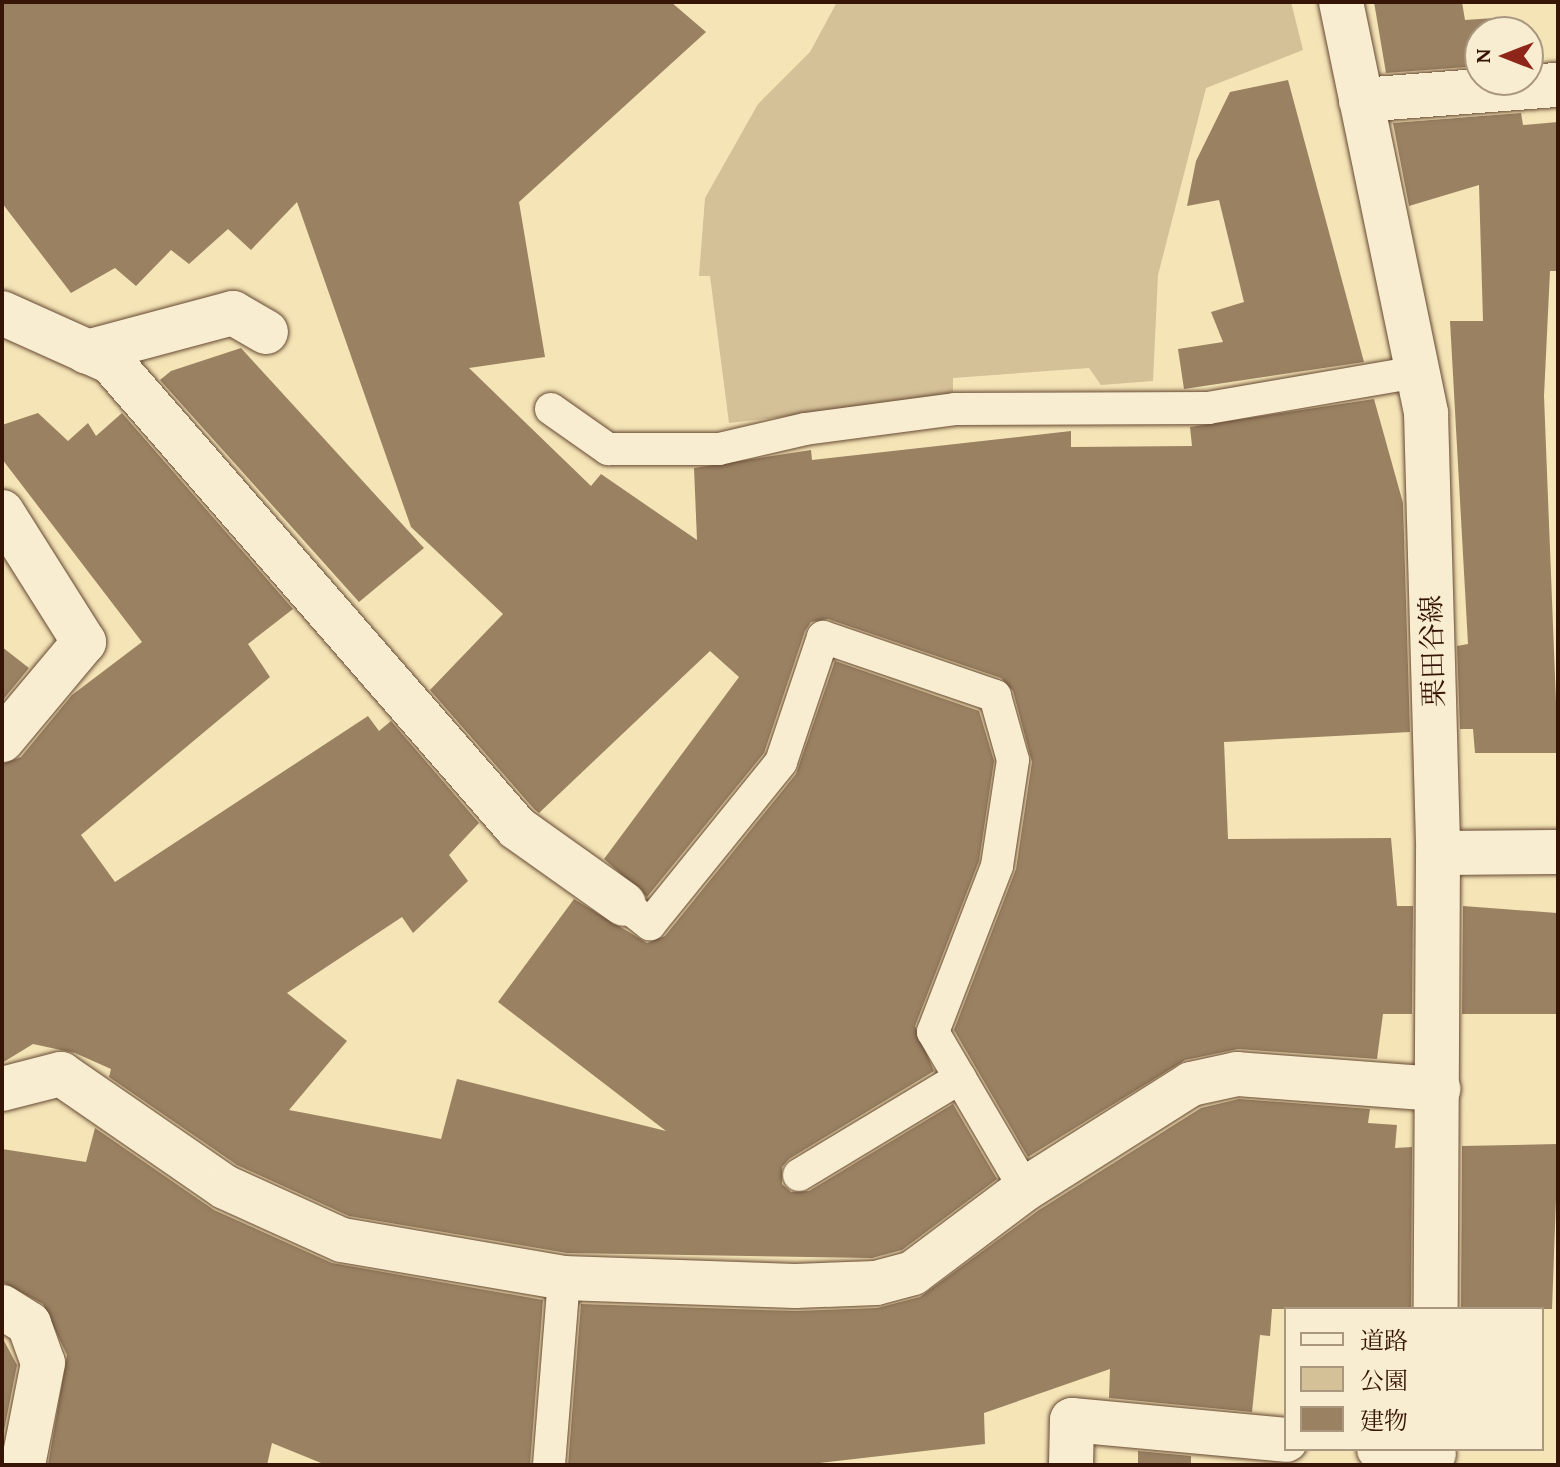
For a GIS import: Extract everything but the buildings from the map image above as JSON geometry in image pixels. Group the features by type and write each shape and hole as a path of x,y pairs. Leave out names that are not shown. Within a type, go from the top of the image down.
{"street":[{"name":"栗田谷線","path":"1341,2 1426,413 1438,853 1436,1307"},
{"path":"1361,100 1558,85"},
{"path":"2,313 111,362 517,828 624,904"},
{"path":"87,352 233,313 266,332"},
{"path":"2,512 84,642 2,740"},
{"path":"1438,853 1558,852"},
{"path":"2,1089 61,1074 225,1187 342,1240 564,1278 795,1286 885,1281 930,1263 1025,1189 1191,1084 1237,1074 1438,1089"},
{"path":"2,1307 29,1324 43,1363 23,1465"},
{"path":"1071,1465 1072,1420 1284,1440"},
{"path":"1395,1451 1434,1456"}],"lane":[{"path":"551,409 608,449 719,449 805,429 955,409 1208,408 1417,372"},
{"path":"624,904 650,924 781,762 823,637 995,696 1013,760 997,866 933,1032 1025,1189"},
{"path":"799,1175 960,1078"},
{"path":"549,1465 564,1278"}],"green space":[{"path":"837,2 1291,2 1303,50 1206,88 1158,275 1153,381 1101,385 1089,368 953,378 953,397 729,423 710,276 699,276 705,198 758,104 810,52"}]}
